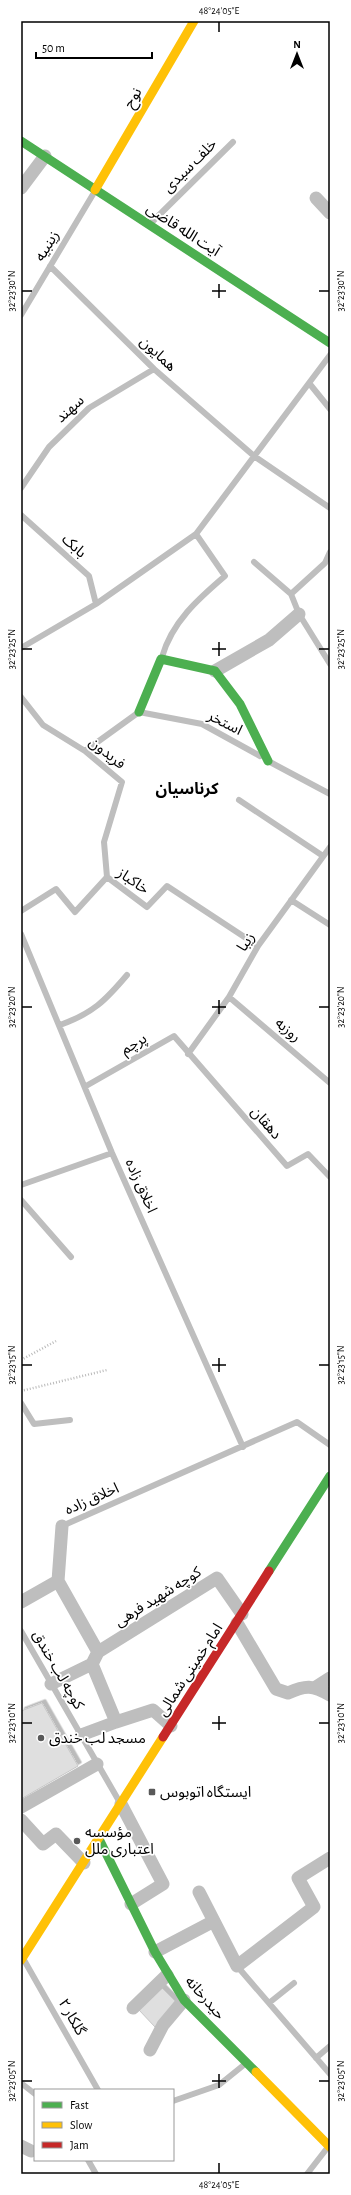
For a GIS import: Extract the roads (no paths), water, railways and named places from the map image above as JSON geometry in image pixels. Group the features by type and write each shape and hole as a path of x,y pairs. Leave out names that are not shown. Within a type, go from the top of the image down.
{"main road":[{"name":"نوح","path":"95,190 194,21"},
{"name":"آیت الله قاضی","path":"21,141 330,343"},
{"path":"139,712 161,659 215,670 240,704 268,761"},
{"name":"امام خمینی شمالی","path":"22,1958 330,1476"},
{"name":"حیدرخانه","path":"99,1838 155,1952 184,2000 330,2146"}],"street":[{"path":"21,188 45,156"},
{"path":"316,198 330,213"},
{"path":"215,670 269,640 299,614"},
{"path":"62,1526 58,1581 95,1658 116,1722"},
{"name":"کوچه شهید فرهی","path":"95,1658 217,1578 239,1618"},
{"path":"21,1602 58,1581"},
{"path":"239,1618 276,1689 288,1693 302,1687 316,1687 330,1695"},
{"path":"51,1684 95,1658"},
{"path":"316,1687 330,1678"},
{"path":"81,1735 153,1710 171,1726"},
{"path":"21,1807 97,1764"},
{"path":"121,1804 163,1884 131,1904"},
{"path":"21,1820 43,1844 56,1834 84,1863"},
{"path":"199,1892 237,1966 314,1907 298,1878 330,1858"},
{"path":"155,1952 214,1921"},
{"path":"133,2008 168,1975"},
{"path":"150,2050 163,2025 184,2000"}],"lane":[{"name":"خلف سیدی","path":"149,225 233,142"},
{"name":"زینبیه","path":"21,315 95,190"},
{"name":"همایون","path":"50,266 154,369 254,456 330,508"},
{"path":"21,648 96,604 196,534 330,355"},
{"name":"سهند","path":"21,488 49,447 89,408 154,369"},
{"path":"309,383 330,409"},
{"name":"بابک","path":"21,515 89,576 96,604"},
{"path":"161,659 165,645 173,628 188,610 225,576 196,534"},
{"path":"292,594 325,563 330,552"},
{"path":"254,562 292,594 299,614 330,664"},
{"name":"فریدون","path":"21,697 43,725 86,751 122,782 104,842 107,878"},
{"path":"86,751 139,712"},
{"name":"استخر","path":"139,712 202,724 330,794"},
{"path":"239,800 323,856"},
{"name":"زیبا","path":"188,1054 228,997 258,946 330,847"},
{"name":"خاکباز","path":"21,911 56,889 75,912 107,878 147,907 167,886 258,946"},
{"path":"292,900 330,925"},
{"name":"اخلاق زاده","path":"21,934 86,1086 112,1153 243,1447"},
{"path":"60,1025 82,1017 105,1000 127,975"},
{"name":"روزبه","path":"228,997 330,1083"},
{"name":"پرچم","path":"86,1086 174,1036 188,1054"},
{"name":"دهقان","path":"188,1054 287,1166 308,1154 330,1177"},
{"path":"21,1185 112,1153"},
{"path":"21,1200 71,1257"},
{"path":"21,1403 34,1424 70,1420"},
{"name":"اخلاق زاده","path":"62,1526 243,1447 296,1422 330,1445"},
{"name":"کوچه لب خندق","path":"21,1630 121,1804"},
{"name":"گلکار ۲","path":"22,1958 97,2089"},
{"path":"237,1966 330,2074"},
{"path":"269,2003 294,1983"},
{"path":"316,2058 330,2046"},
{"path":"174,2101 219,2085 246,2063"},
{"path":"21,2083 34,2093"},
{"path":"307,2174 330,2146"},
{"path":"89,2161 96,2174"}],"place":[{"name":"مسجد لب خندق","path":"41,1738"},
{"name":"ایستگاه اتوبوس","path":"152,1792"},
{"name":"مؤسسه اعتباری ملل","path":"77,1841"}],"district":[{"name":"کرناسیان","path":"187,789"}]}
